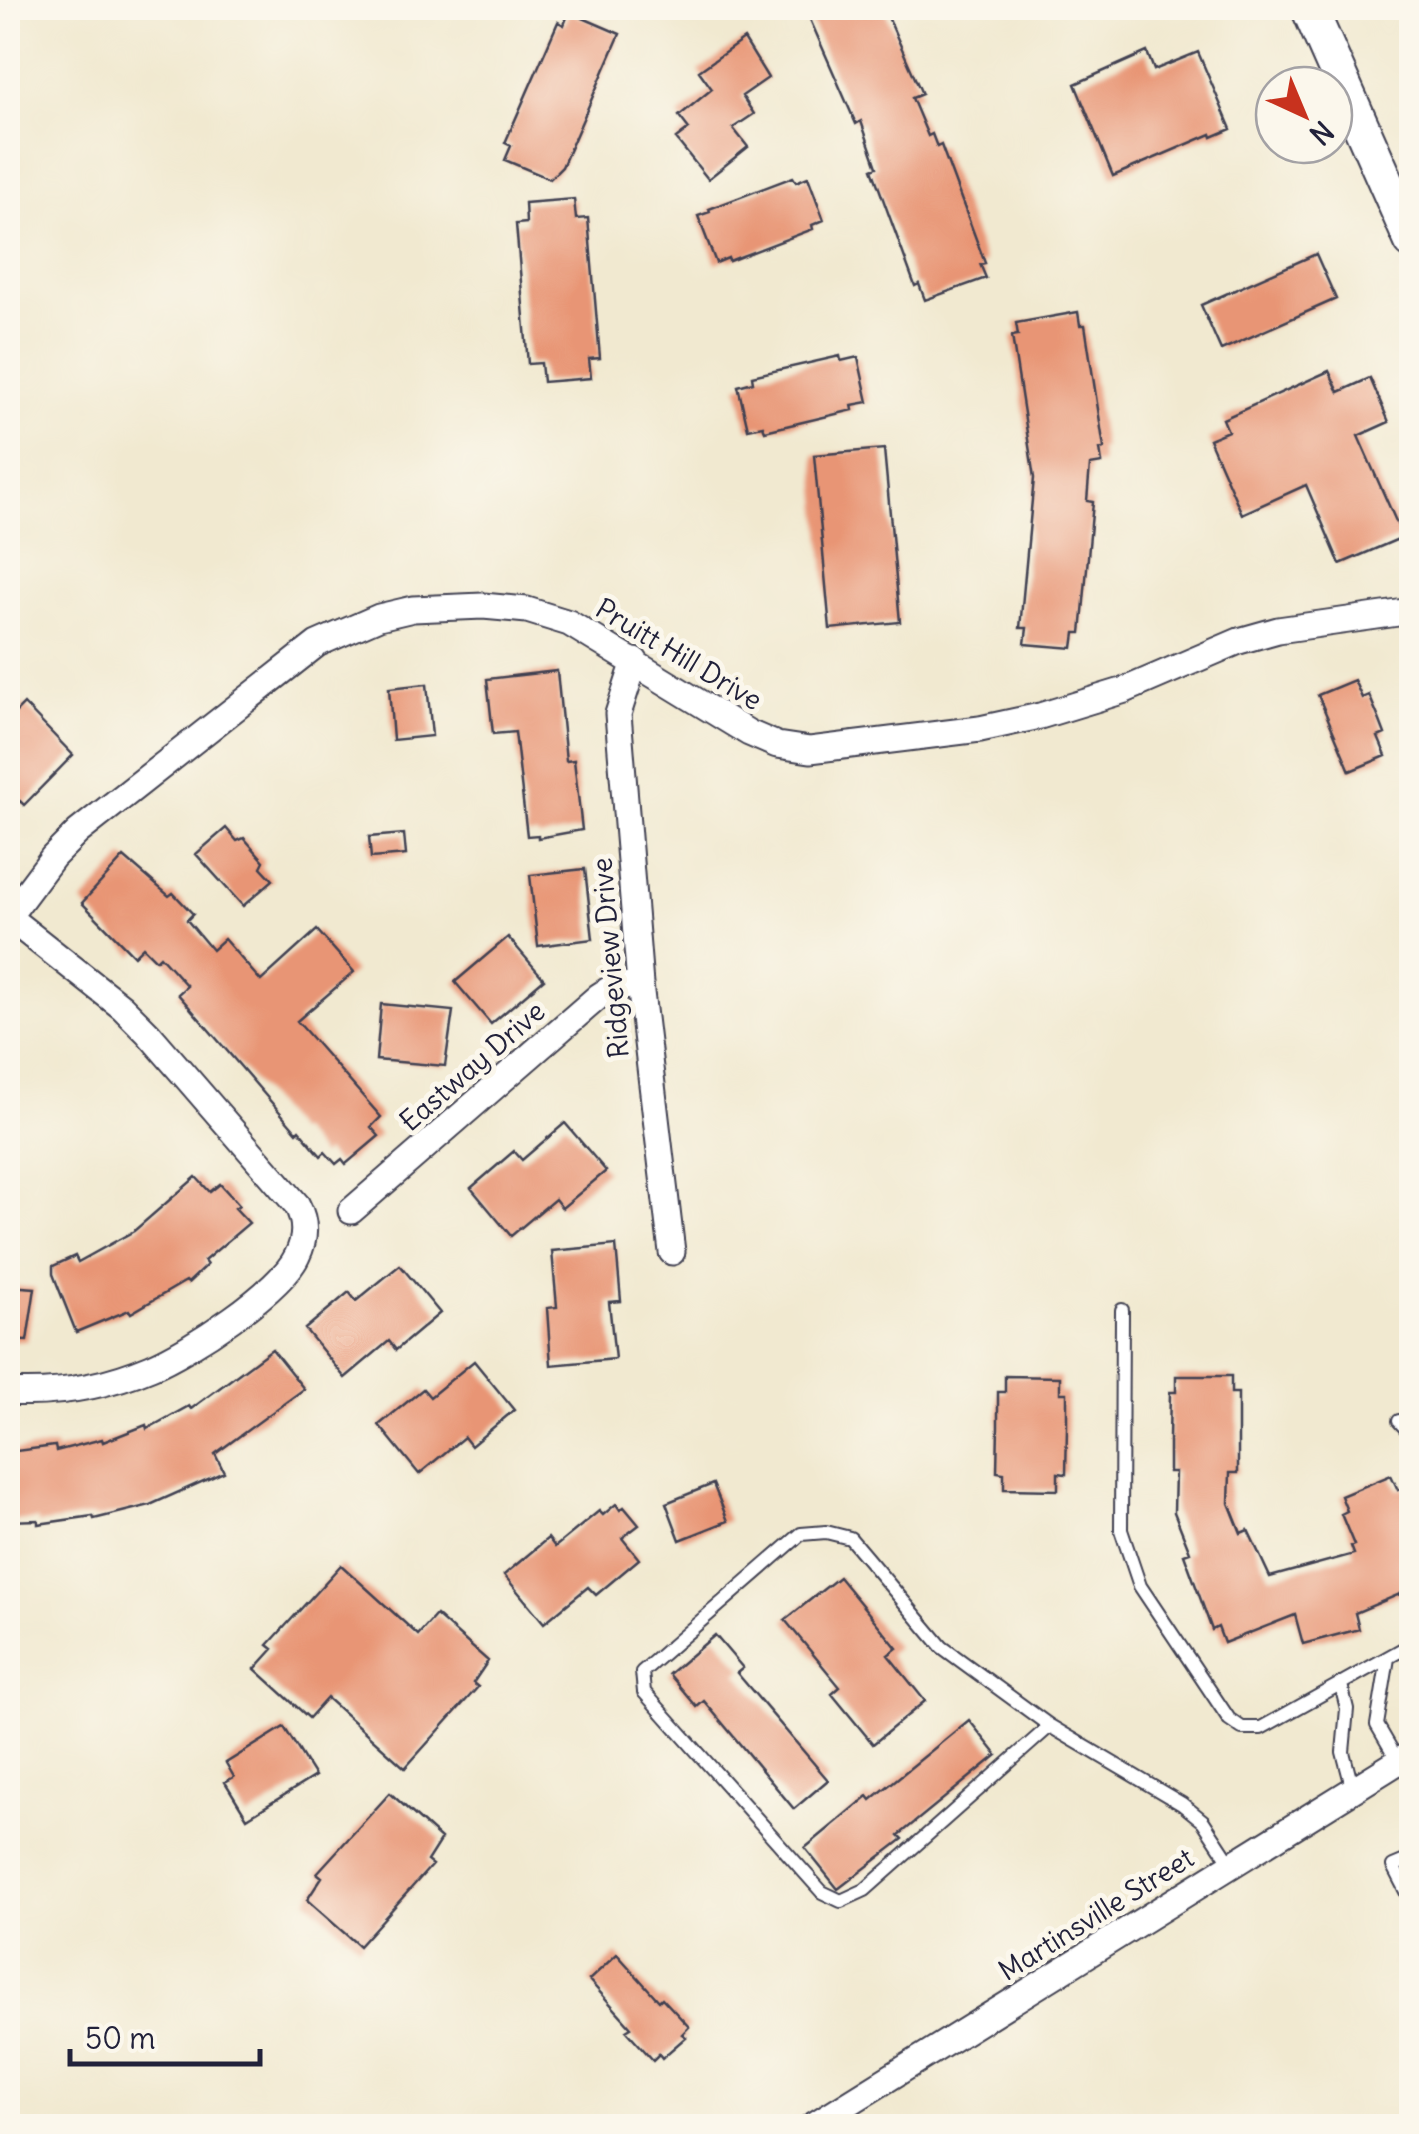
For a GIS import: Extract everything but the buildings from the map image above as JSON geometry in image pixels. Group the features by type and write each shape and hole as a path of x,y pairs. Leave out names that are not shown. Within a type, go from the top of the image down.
{"main road":[{"path":"1309,8 1412,242"}],"street":[{"name":"Pruitt Hill Drive","path":"8,917 53,857 107,807 288,665 348,628 413,608 483,606 527,610 569,623 748,733 776,745 810,750 980,729 1025,719 1142,684 1240,641 1278,630 1412,611"},
{"name":"Ridgeview Drive","path":"635,661 618,714 640,984 672,1252"},
{"path":"8,917 148,1032 304,1218 298,1256 278,1280 223,1325 173,1357 83,1387 8,1392"},
{"name":"Eastway Drive","path":"351,1210 599,996 614,987 640,984"},
{"name":"Martinsville Street","path":"812,2126 1405,1757"}],"lane":[{"path":"1122,1310 1121,1530 1140,1586 1229,1718 1242,1728 1261,1728 1412,1644"},
{"path":"1399,1421 1412,1435"},
{"path":"1050,1726 865,1890 842,1900 822,1892 644,1692 642,1672 801,1534 826,1532 850,1538 942,1647 1050,1726 1182,1804 1202,1821 1232,1865"},
{"path":"1388,1658 1377,1726 1405,1757"},
{"path":"1341,1685 1348,1709 1343,1752 1352,1790"},
{"path":"1412,1858 1393,1866 1412,1903"}]}
